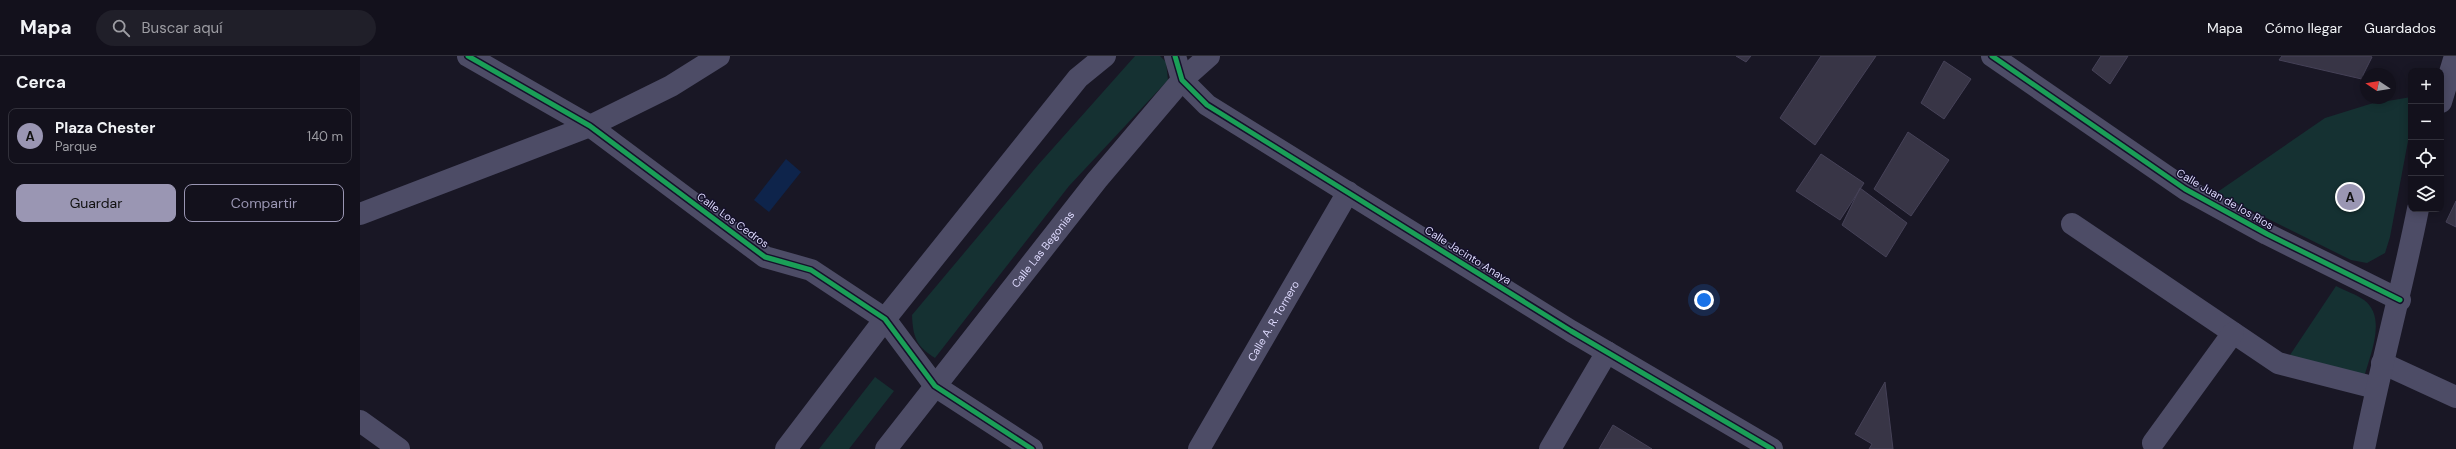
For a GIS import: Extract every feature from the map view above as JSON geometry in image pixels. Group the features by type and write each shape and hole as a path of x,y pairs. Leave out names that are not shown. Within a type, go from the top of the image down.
{"street":[{"name":"Calle Los Cedros","path":"468,56 590,126 765,257 811,270 885,319 935,386 1032,449"},
{"path":"360,214 590,126 671,86 719,56"},
{"path":"786,449 885,319 1078,78 1105,56"},
{"name":"Calle Jacinto Anaya","path":"1175,56 1182,80 1207,105 1607,352 1772,449"},
{"name":"Calle Las Begonias","path":"886,449 1096,180 1182,80 1208,56"},
{"name":"Calle Juan de los Ríos","path":"1992,56 2185,189 2267,234 2400,300"},
{"path":"2444,92 2455,56"},
{"name":"Calle A. R. Tornero","path":"1199,449 1348,192"},
{"path":"2364,449 2382,363 2400,300 2417,212"},
{"path":"2072,224 2278,363 2376,388"},
{"path":"2153,443 2233,333"},
{"path":"1550,449 1607,352"},
{"path":"2382,363 2456,397"},
{"path":"360,421 399,449"}],"green space":[{"path":"1135,56 1160,56 1166,62 1168,80 1069,186 935,358 929,354 917,340 913,329 912,315 1038,165"},
{"path":"2408,98 2408,141 2390,237 2385,253 2367,263 2351,260 2216,193 2325,118 2370,104 2396,104 2396,100"},
{"path":"2336,286 2364,300 2371,308 2375,317 2375,338 2363,381 2286,361"},
{"path":"875,377 894,391 849,449 819,449"}],"water":[{"path":"786,159 801,172 769,212 754,200"}],"building":[{"path":"1736,56 1751,56 1746,62"},
{"path":"1821,56 1876,56 1815,145 1780,118"},
{"path":"2101,56 2128,56 2110,84 2092,70"},
{"path":"2282,56 2372,57 2366,68 2360,68 2360,79 2279,60"},
{"path":"1944,61 1971,79 1944,119 1921,103"},
{"path":"1908,132 1949,160 1911,216 1874,189"},
{"path":"1821,154 1864,183 1840,220 1796,191"},
{"path":"1860,188 1907,223 1886,257 1842,225"},
{"path":"2456,201 2456,227 2446,222"},
{"path":"1885,382 1893,449 1869,449 1872,444 1855,434"},
{"path":"1613,425 1652,449 1599,449"}],"cycle path":[{"path":"468,56 590,126 765,257 811,270 885,319 935,386 1032,449"},
{"path":"1175,56 1182,80 1207,105 1571,331 1772,449"},
{"path":"1992,56 2185,189 2267,234 2400,300"}],"place":[{"name":"Plaza Chester","path":"2350,197"}]}
